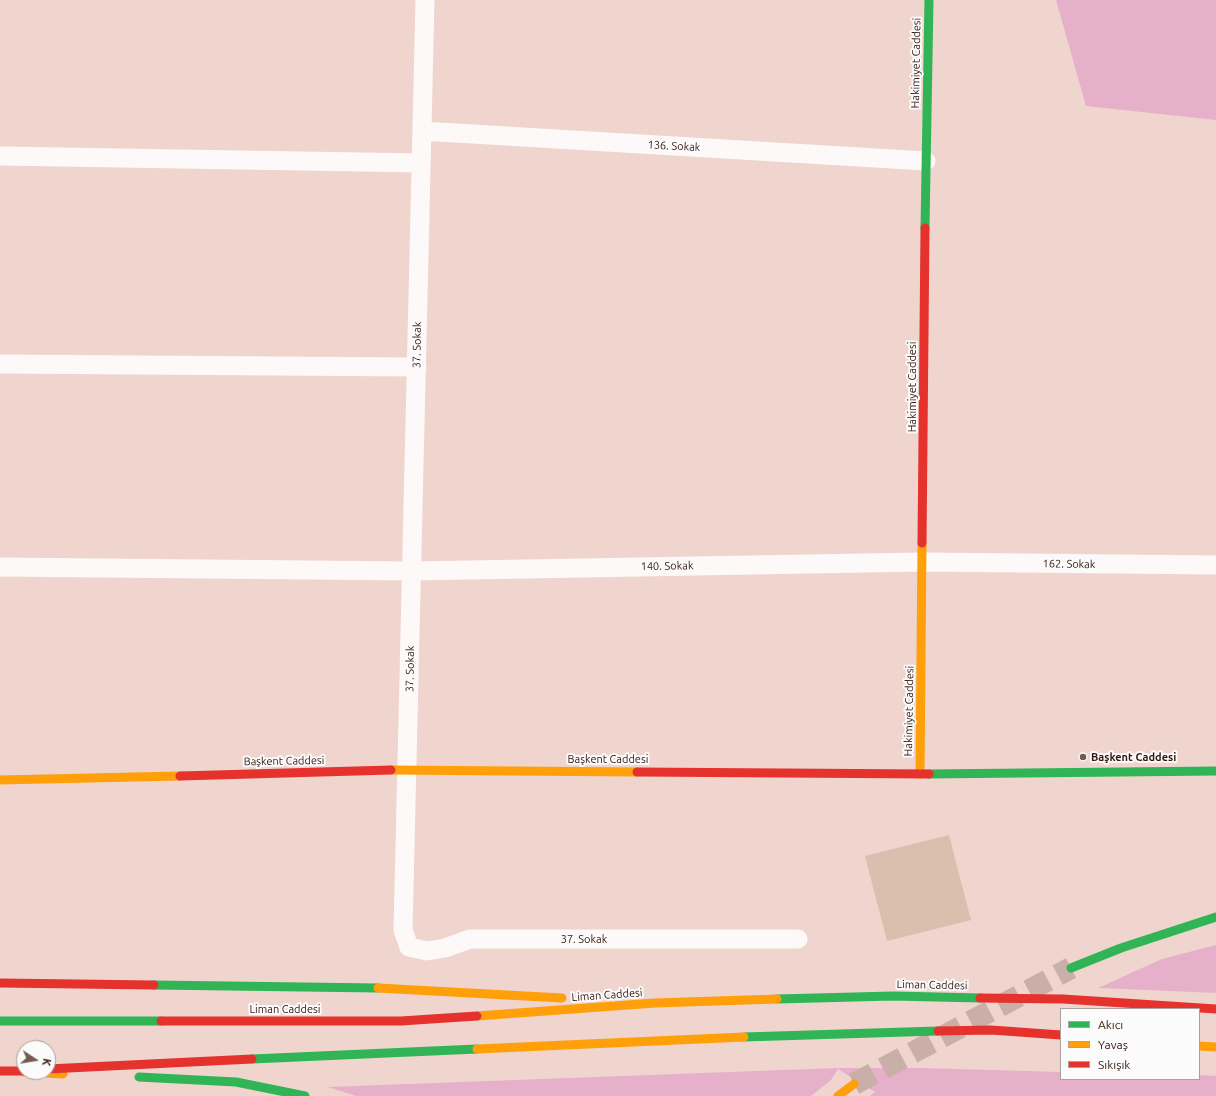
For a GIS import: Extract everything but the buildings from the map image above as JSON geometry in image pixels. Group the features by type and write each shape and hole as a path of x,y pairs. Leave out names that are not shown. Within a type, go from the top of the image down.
{"main road":[{"name":"Hakimiyet Caddesi","path":"920,774 929,0"},
{"name":"Başkent Caddesi","path":"0,780 408,770 920,774 1216,771"},
{"path":"1071,968 1121,948 1216,917"},
{"path":"0,983 361,987 567,998"},
{"name":"Liman Caddesi","path":"0,1021 401,1021 655,1003 893,996 1063,999 1216,1009"},
{"path":"583,999 655,1003"},
{"path":"56,1069 419,1051 801,1035 991,1030 1060,1035"},
{"path":"1200,1046 1216,1047"},
{"path":"4,1071 16,1072"},
{"path":"56,1074 103,1076"},
{"path":"126,1077 236,1082 305,1096"},
{"path":"838,1096 854,1084"}],"street":[{"name":"37. Sokak","path":"425,0 408,770 403,930 410,947 427,951 445,948 470,939 798,939"},
{"name":"136. Sokak","path":"422,131 926,161"},
{"path":"0,156 421,164"},
{"path":"0,364 417,367"},
{"name":"162. Sokak","path":"922,562 1216,566"},
{"name":"140. Sokak","path":"0,567 412,571 922,562"}],"shaded area":[{"path":"1056,0 1216,0 1216,120 1086,106"},
{"path":"1216,945 1216,993 1098,988 1162,959"},
{"path":"837,1068 922,1068 1060,1072 1060,1080 1200,1080 1200,1075 1216,1076 1216,1096 870,1096 875,1092 838,1069 831,1080 811,1096 356,1096 328,1087"}],"tunnel":[{"path":"854,1084 1071,968"}],"traffic: fast":[{"path":"925,228 929,0"},
{"path":"929,774 1216,771"},
{"path":"1071,968 1121,948 1216,917"},
{"path":"154,985 378,988"},
{"path":"777,999 893,996 980,998"},
{"path":"0,1021 161,1021"},
{"path":"744,1037 938,1031"},
{"path":"252,1059 477,1049"},
{"path":"139,1077 236,1082 305,1096"}],"traffic: slow":[{"path":"920,774 922,543"},
{"path":"391,770 637,772"},
{"path":"0,780 180,776"},
{"path":"378,988 562,998"},
{"path":"477,1016 655,1003 777,999"},
{"path":"477,1049 744,1037"},
{"path":"1200,1046 1216,1047"},
{"path":"56,1074 63,1074"},
{"path":"838,1096 854,1084"}],"traffic: jam":[{"path":"922,543 925,228"},
{"path":"180,776 391,770"},
{"path":"637,772 929,774"},
{"path":"0,983 154,985"},
{"path":"980,998 1063,999 1216,1009"},
{"path":"161,1021 401,1021 477,1016"},
{"path":"938,1031 991,1030 1060,1035"},
{"path":"56,1069 252,1059"},
{"path":"0,1071 16,1071"}],"place":[{"name":"Başkent Caddesi","path":"1083,757"}]}
